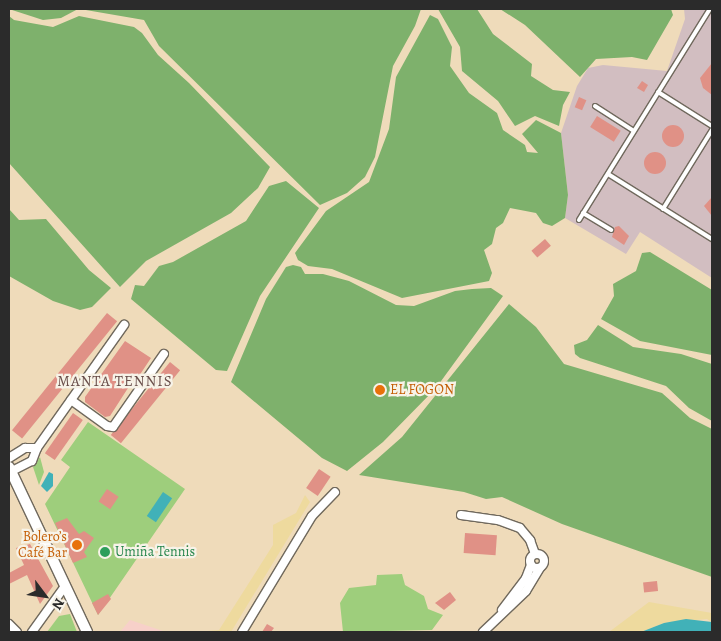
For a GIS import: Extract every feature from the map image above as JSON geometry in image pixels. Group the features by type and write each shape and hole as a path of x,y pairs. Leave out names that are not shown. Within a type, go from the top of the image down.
{"main road":[{"path":"10,469 86,632"}],"street":[{"path":"10,469 32,461 37,448 124,325"},
{"path":"71,400 107,426 113,427 164,354"},
{"path":"9,458 25,448 37,448"},
{"path":"242,632 312,516 335,492"},
{"path":"461,515 498,520 520,528 530,540 535,554 544,560 540,568 496,620 483,632"},
{"path":"526,584 531,565 530,558 535,554"},
{"path":"531,565 540,568"},
{"path":"32,632 66,586"},
{"path":"9,624 17,632"}],"lane":[{"path":"580,220 710,9"},
{"path":"658,92 712,128 663,208"},
{"path":"595,106 634,131"},
{"path":"608,174 712,239"},
{"path":"583,214 611,230"}],"shaded area":[{"path":"684,9 712,9 712,278 640,232 626,254 565,218 568,195 561,133 577,86 588,68 603,65 667,71 685,19"},
{"path":"130,620 166,632 120,632"}],"green space":[{"path":"9,9 78,9 61,18 43,20"},
{"path":"80,9 421,9 415,26 393,66 375,157 365,177 347,193 320,205 159,46 144,20"},
{"path":"438,9 477,9 493,34 532,64 531,76 553,90 570,92 563,105 559,126 535,116 515,126 498,101 462,71 460,47"},
{"path":"500,9 671,9 673,15 647,60 632,57 596,59 580,77 525,25"},
{"path":"430,15 438,19 452,47 450,66 469,93 497,113 503,130 525,145 527,152 538,153 522,134 536,120 561,133 568,195 565,218 552,226 543,223 536,213 510,208 503,223 496,228 492,244 484,250 492,273 489,281 402,298 332,269 308,266 298,260 295,253 326,211 369,182 389,129 396,77"},
{"path":"9,16 14,20 53,27 79,16 134,27 142,33 158,55 189,83 270,167 258,188 231,213 146,261 120,287 9,163"},
{"path":"286,181 319,208 260,296 227,371 216,370 131,299 135,285 144,286 159,266 173,262 246,221 269,186"},
{"path":"9,209 19,220 46,219 89,270 111,288 92,307 80,310 53,301 9,276"},
{"path":"650,252 712,290 712,355 640,341 601,319 614,296 613,284 636,271 642,253"},
{"path":"293,265 301,267 305,274 323,274 349,281 396,305 414,306 455,291 472,289 491,288 503,296 436,388 383,442 347,471 322,458 231,382 266,299 286,267"},
{"path":"509,304 536,327 564,364 662,393 690,418 712,429 712,577 562,524 502,497 486,499 464,492 359,475 402,437"},
{"path":"598,325 633,347 681,354 712,364 712,421 689,408 666,386 580,358 575,354 574,345 587,340"},
{"name":"Umiña Tennis","path":"88,422 185,489 98,615 45,504 70,467 61,460"},
{"path":"40,457 44,472 39,485 33,467"},
{"path":"402,574 405,585 424,596 428,609 443,615 432,630 343,632 340,603 349,588 376,585 377,575"},
{"path":"70,614 77,632 47,632 59,616"}],"sand":[{"path":"305,495 310,502 231,632 195,632 219,630 273,545 273,525 296,513"},
{"path":"649,602 712,613 712,622 707,619 664,623 641,632 609,632"}],"water":[{"path":"49,472 53,474 53,486 47,492 41,486"},
{"path":"163,492 172,498 156,522 147,516"},
{"path":"686,619 712,622 712,632 641,632 664,623"}],"building":[{"path":"712,63 712,95 703,88 700,78"},
{"path":"642,81 648,85 644,92 637,88"},
{"path":"579,97 586,100 582,110 575,107"},
{"path":"597,116 621,131 614,142 590,127"},
{"path":"673,125 681,128 684,136 681,144 673,147 665,144 662,136 665,128"},
{"path":"655,152 663,155 666,163 663,171 655,174 647,171 644,163 647,155"},
{"path":"712,197 712,216 704,206"},
{"path":"619,226 629,236 624,245 612,237 615,227"},
{"path":"545,239 551,246 537,258 531,251"},
{"path":"107,313 117,321 22,439 12,430"},
{"path":"125,341 151,358 139,376 137,374 110,416 105,417 85,402 85,397"},
{"path":"170,362 180,370 121,443 111,435"},
{"path":"73,413 83,420 55,460 45,453"},
{"path":"319,469 331,477 318,496 306,488"},
{"path":"107,489 119,497 110,509 99,501"},
{"name":"Bolero’s Café Bar","path":"67,518 79,534 84,531 94,538 84,552 87,557 73,563 55,523"},
{"path":"465,533 497,535 496,555 464,553"},
{"path":"30,544 53,586 40,604 27,575 9,584 9,573 24,565 16,548"},
{"path":"657,581 658,591 644,592 643,582"},
{"path":"450,592 456,600 444,610 435,603"},
{"path":"108,594 111,599 98,615 92,603"},
{"path":"267,624 274,628 271,632 262,632"}],"place":[{"name":"EL FOGON","path":"380,390"},
{"name":"Bolero’s Café Bar","path":"77,545"},
{"name":"Umiña Tennis","path":"105,552"}],"district":[{"name":"MANTA TENNIS","path":"115,382"}]}
